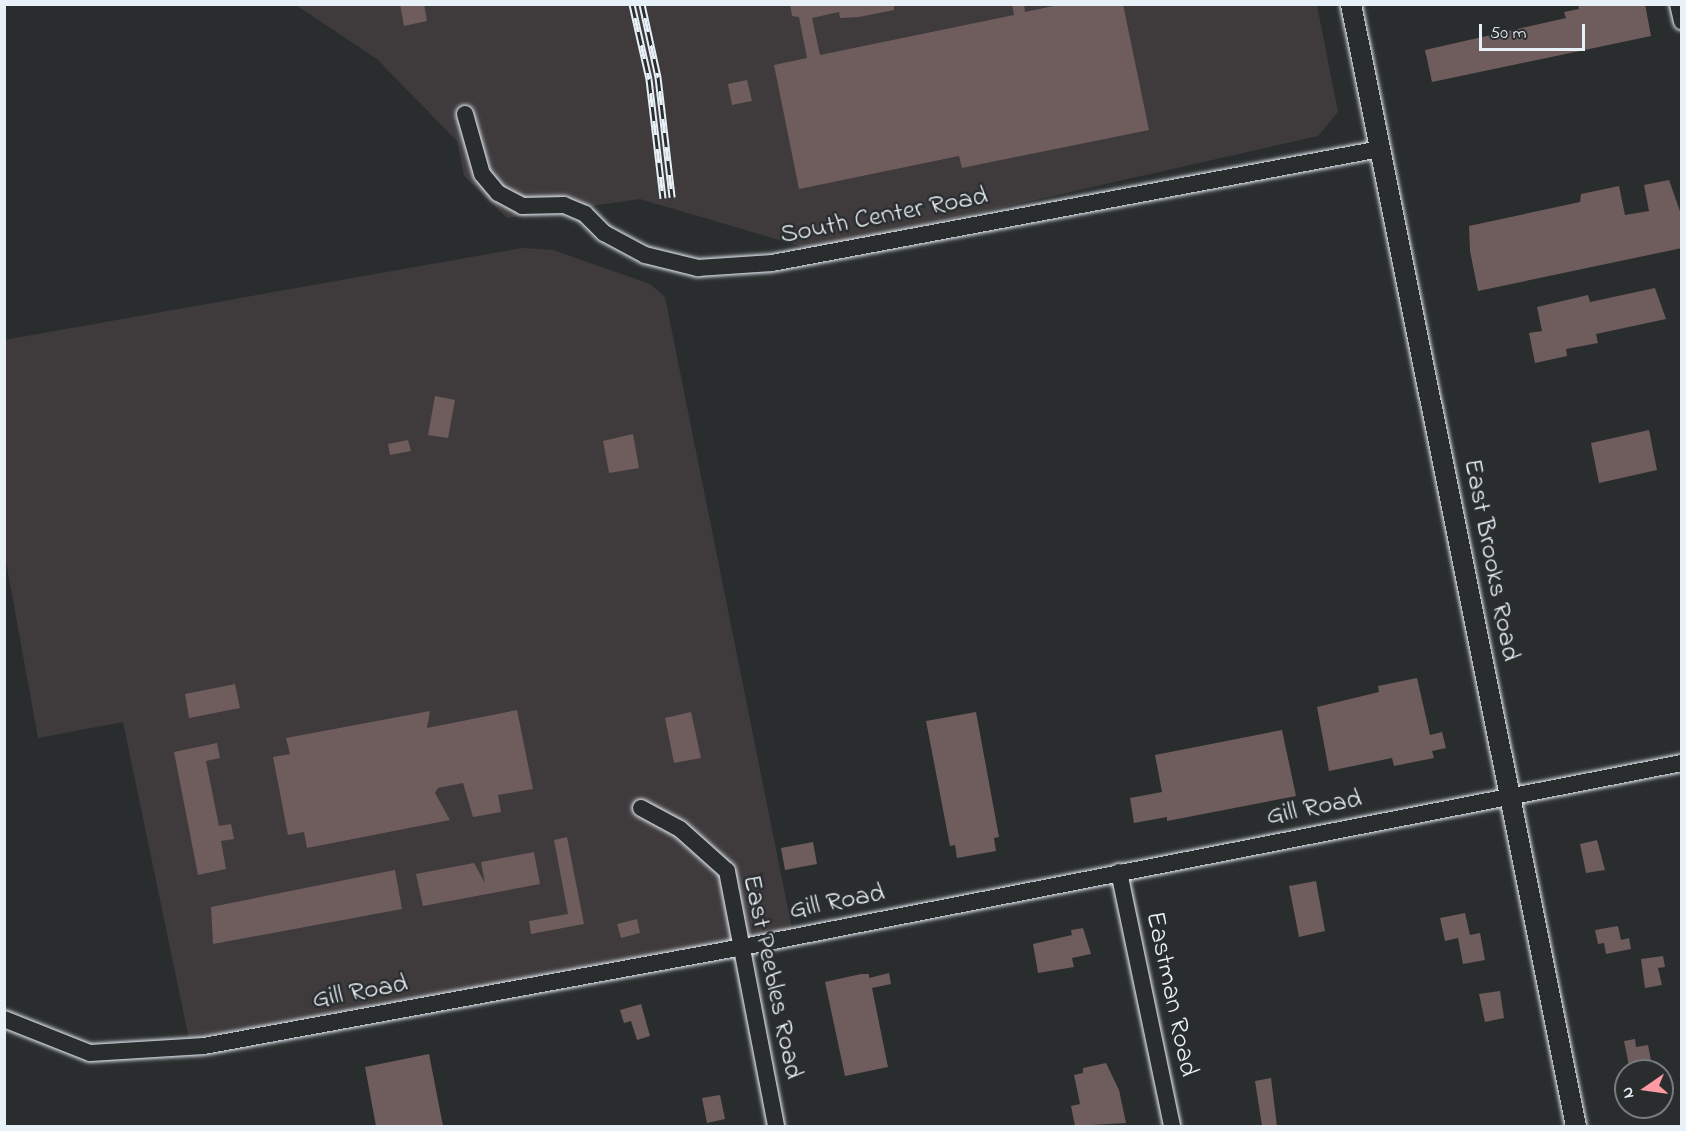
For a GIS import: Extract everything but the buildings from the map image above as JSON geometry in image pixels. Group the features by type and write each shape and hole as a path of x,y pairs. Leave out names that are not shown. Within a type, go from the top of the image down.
{"main road":[{"name":"East Brooks Road","path":"1351,4 1512,796 1576,1126"}],"street":[{"path":"1678,4 1682,22"},
{"name":"South Center Road","path":"465,114 482,174 498,193 522,206 564,205 585,214 604,233 645,255 699,268 772,263 1380,149"},
{"name":"Gill Road","path":"4,1019 90,1053 170,1051 744,947 1682,763"},
{"name":"East Peebles Road","path":"641,808 680,829 727,871 744,947 776,1126"},
{"name":"Eastman Road","path":"1119,872 1172,1126"}],"shaded area":[{"path":"296,5 1317,5 1338,112 1318,136 813,250 640,199 507,218 464,176 457,141 377,59"},
{"path":"522,248 553,250 650,284 665,297 792,929 189,1039 123,722 38,738 5,556 4,340"}],"railway":[{"path":"632,4 649,79 663,198"},
{"path":"642,4 658,77 672,197"}]}
